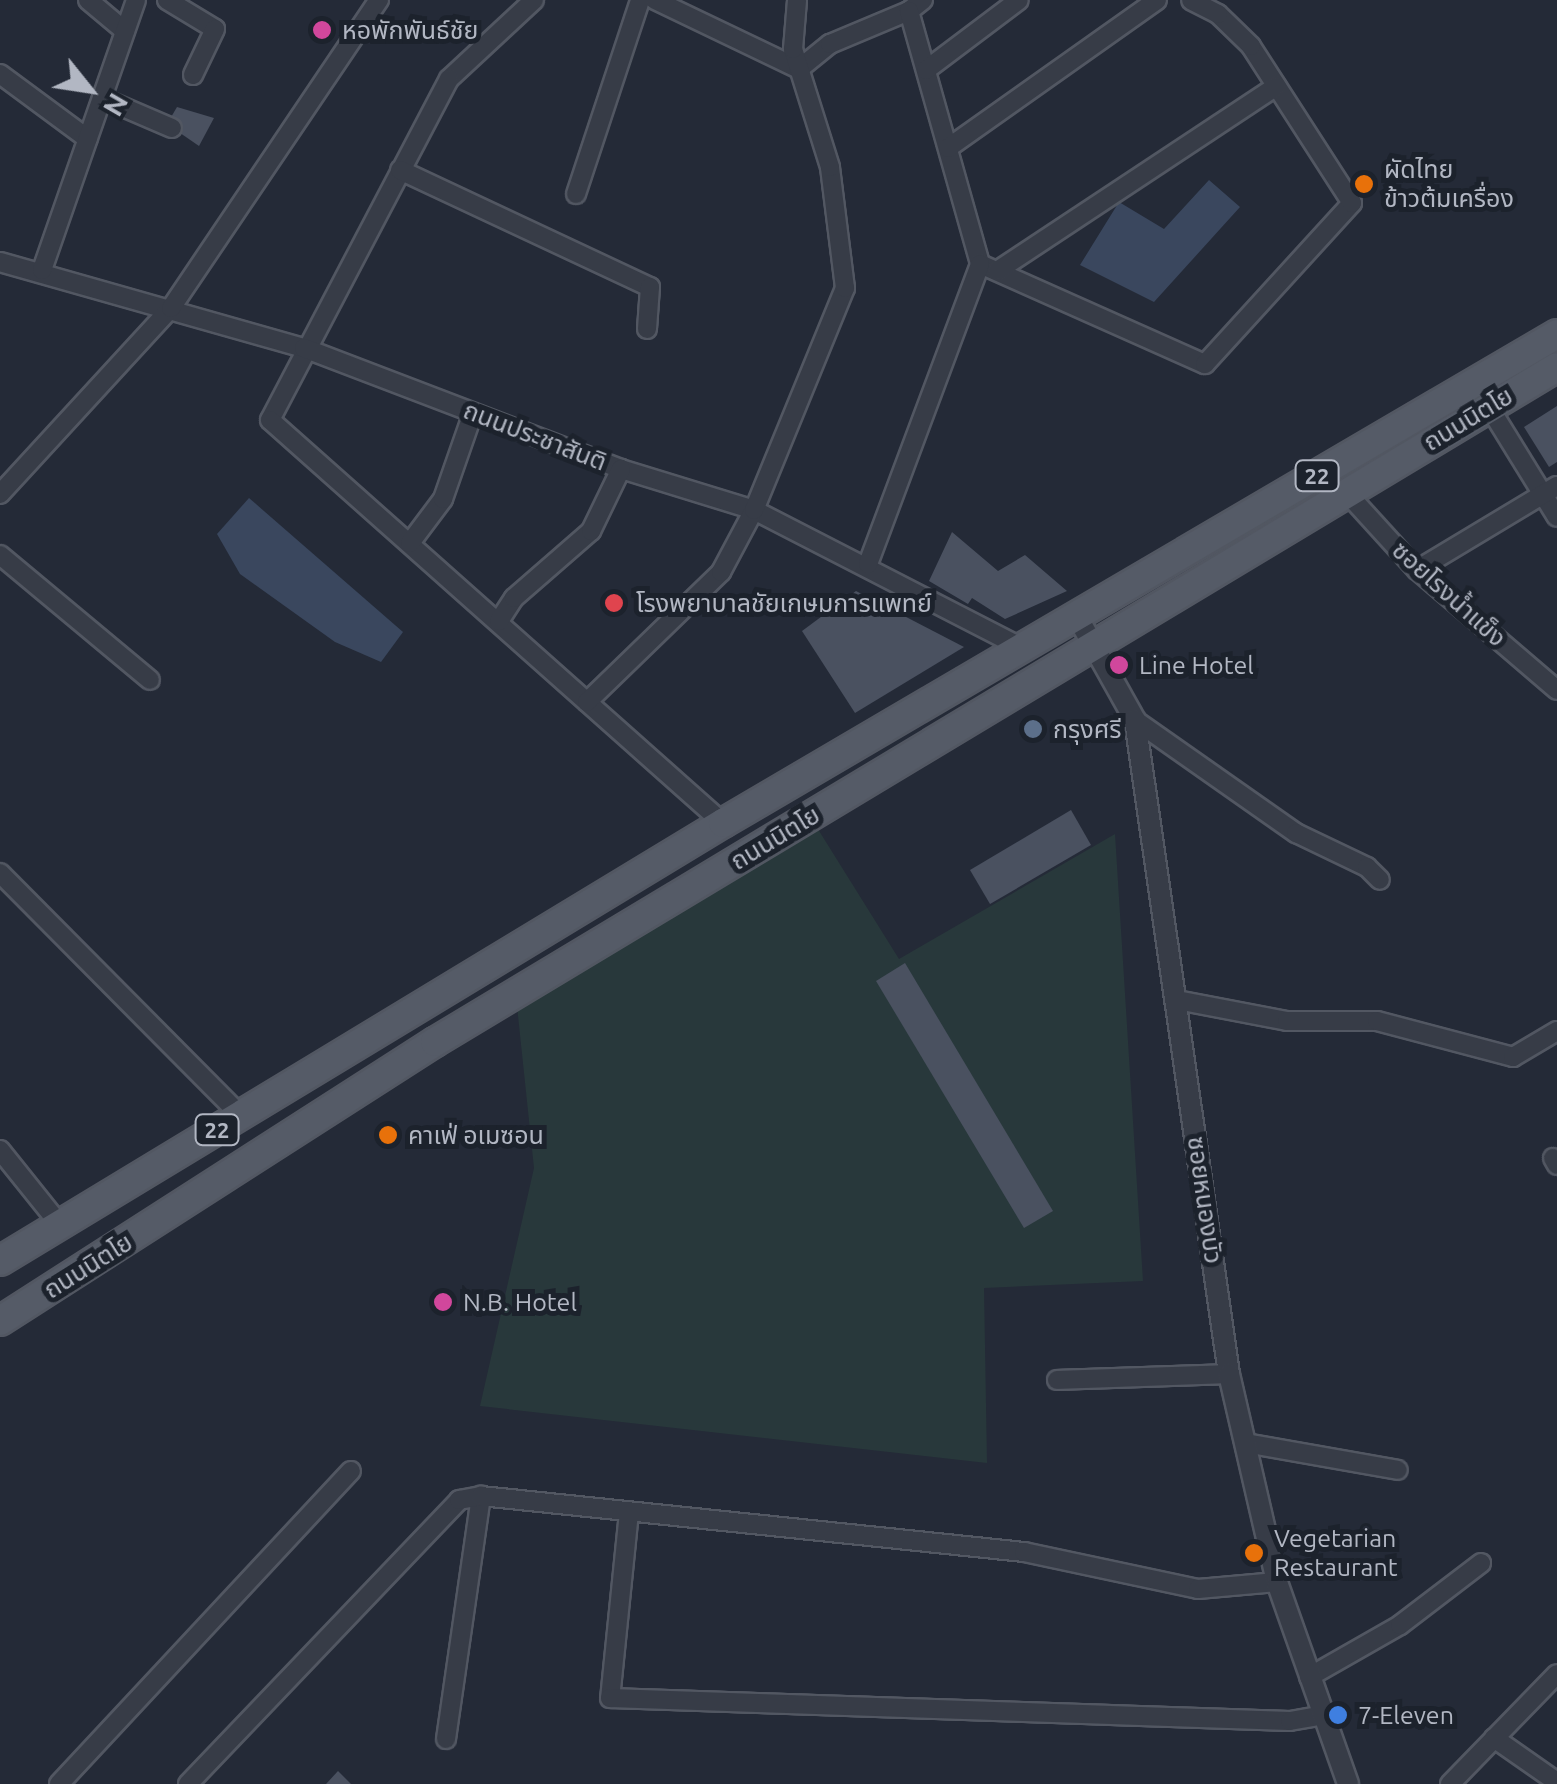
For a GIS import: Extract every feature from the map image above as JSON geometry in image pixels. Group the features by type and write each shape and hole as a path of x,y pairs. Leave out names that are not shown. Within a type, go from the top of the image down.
{"main road":[{"name":"ถนนนิตโย","path":"0,1321 646,916 1033,661 1078,618 1557,334"},
{"name":"ถนนนิตโย","path":"0,1262 723,823 1033,661 1094,642 1557,367"},
{"path":"626,883 646,916"}],"street":[{"path":"88,0 125,31"},
{"path":"42,270 136,0"},
{"path":"167,0 215,29 193,75"},
{"path":"0,494 172,308 380,0"},
{"path":"534,0 450,78 304,348 270,420 723,823"},
{"path":"576,194 640,0"},
{"path":"655,0 799,69"},
{"path":"587,702 722,572 754,510 846,288 830,166 793,49 797,0"},
{"path":"926,70 1020,0"},
{"path":"948,148 1157,0"},
{"path":"799,69 830,44 916,5 926,70 988,267 1204,364 1352,203 1251,46 1218,14 1191,0"},
{"path":"0,74 88,139"},
{"path":"868,564 988,267 1276,86"},
{"path":"102,98 172,128"},
{"path":"400,170 650,287 646,329"},
{"name":"ถนนประชาสันติ","path":"0,262 42,270 304,348 621,469 754,510 868,564 1033,661"},
{"path":"1489,407 1550,490 1557,518"},
{"path":"410,542 443,499 473,413"},
{"path":"499,621 514,598 591,531 621,469"},
{"path":"1417,570 1550,490"},
{"name":"ซอยโรงน้ำแข็ง","path":"1346,492 1417,570 1557,690"},
{"path":"0,555 150,680"},
{"name":"ซอยหนองบัว","path":"1078,618 1135,720 1229,1374 1277,1582 1348,1784"},
{"path":"1135,720 1296,833 1366,867 1380,880"},
{"path":"0,873 240,1116"},
{"path":"1177,1000 1287,1021 1377,1021 1513,1056 1557,1031"},
{"path":"0,1150 60,1225"},
{"path":"1057,1380 1229,1374"},
{"path":"1245,1443 1398,1470"},
{"path":"59,1784 351,1471"},
{"path":"188,1784 436,1517 458,1500 481,1496 1024,1552 1198,1589 1277,1582"},
{"path":"446,1739 481,1496"},
{"path":"629,1512 610,1698 1290,1721 1322,1716"},
{"path":"1309,1678 1400,1625 1481,1563"},
{"path":"1450,1784 1557,1674"},
{"path":"1494,1738 1557,1782"}],"shaded area":[{"path":"816,826 899,959 1115,834 1143,1281 984,1288 987,1463 480,1406 534,1168 517,1006"}],"water":[{"path":"1209,180 1240,207 1154,302 1080,265 1119,202 1164,229"},
{"path":"249,498 403,632 381,662 335,642 240,574 217,534"}],"building":[{"path":"177,107 214,118 199,146 167,124"},
{"path":"1557,406 1557,462 1549,467 1524,427"},
{"path":"952,532 998,571 1025,555 1067,591 1005,619 972,598 968,604 929,581"},
{"path":"856,591 964,647 855,713 802,631"},
{"path":"1071,810 1091,845 990,904 970,870"},
{"path":"905,963 1053,1211 1024,1228 876,981"},
{"path":"338,1771 351,1784 326,1784"}],"place":[{"name":"หอพักพันธ์ชัย","path":"322,30"},
{"name":"ผัดไทย ข้าวต้มเครื่อง","path":"1364,184"},
{"name":"โรงพยาบาลชัยเกษมการแพทย์","path":"614,603"},
{"name":"Line Hotel","path":"1119,665"},
{"name":"กรุงศรี","path":"1033,729"},
{"name":"คาเฟ่ อเมซอน","path":"388,1135"},
{"name":"N.B. Hotel","path":"443,1302"},
{"name":"Vegetarian Restaurant","path":"1254,1553"},
{"name":"7-Eleven","path":"1338,1715"}]}
